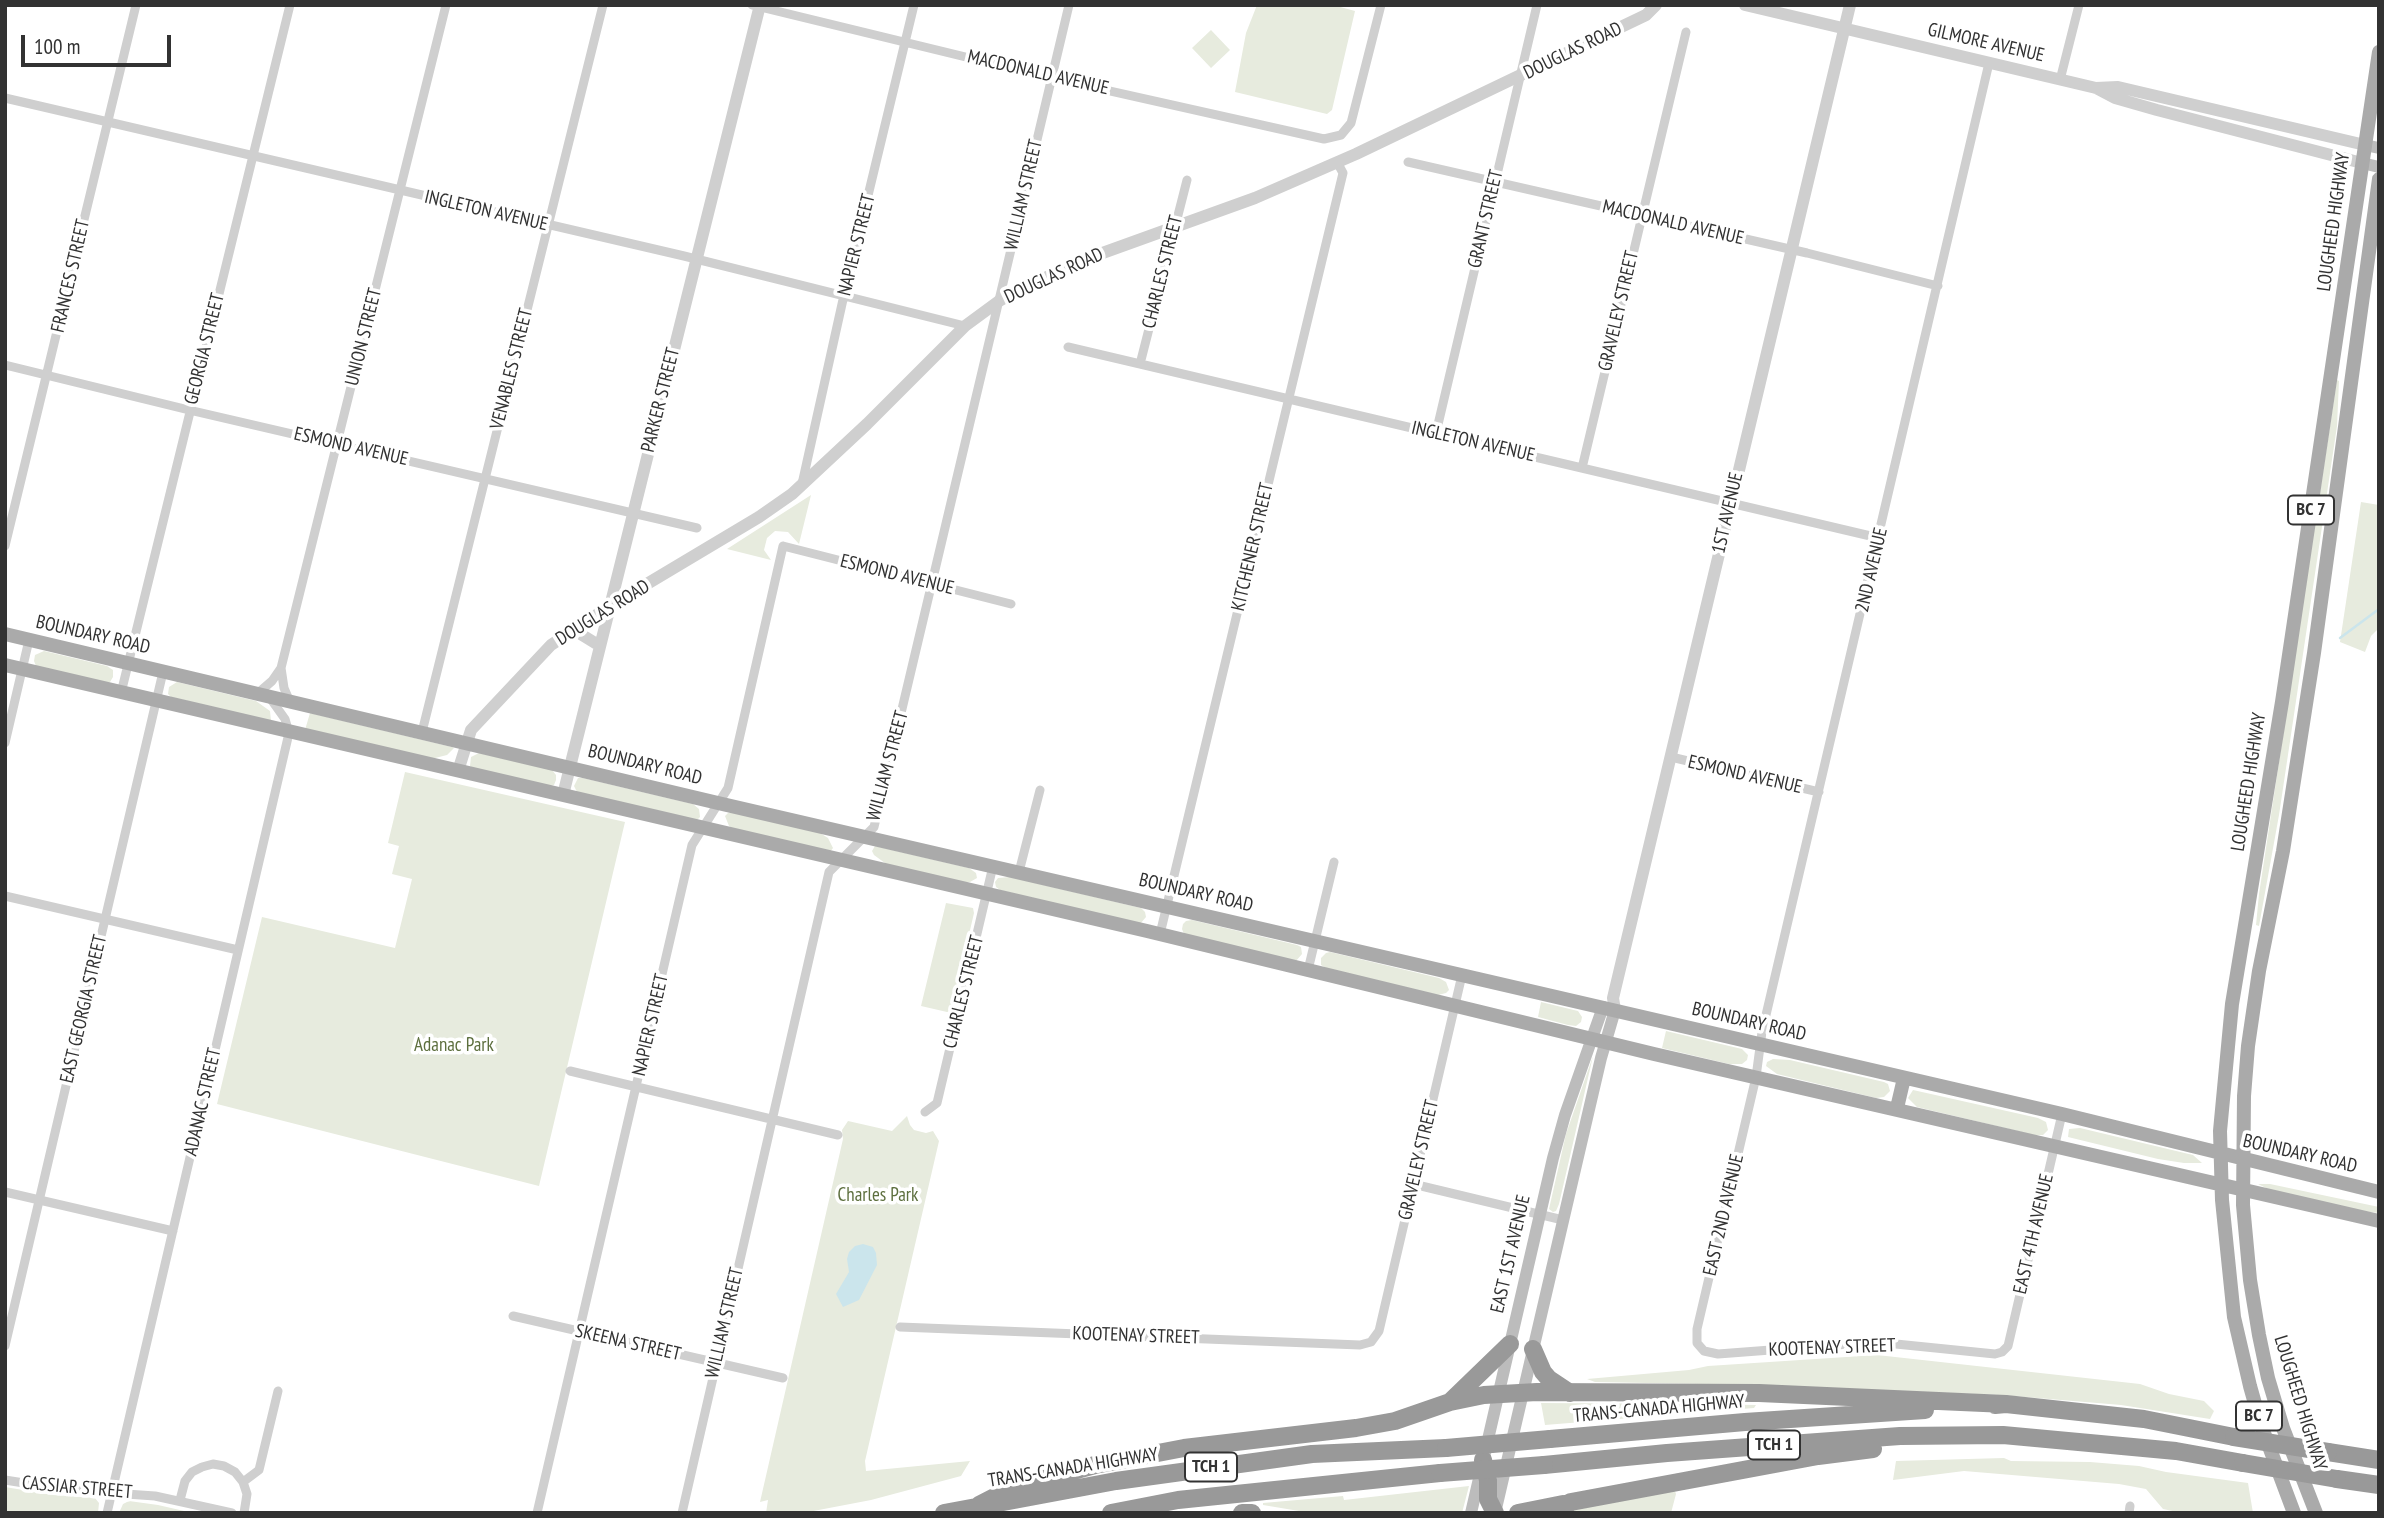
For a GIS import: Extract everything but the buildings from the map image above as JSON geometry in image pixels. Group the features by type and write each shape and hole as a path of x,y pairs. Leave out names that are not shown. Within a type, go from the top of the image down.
{"highway":[{"path":"1450,1402 1510,1344"},
{"path":"1533,1349 1542,1372 1570,1393"},
{"path":"979,1505 1014,1487 1095,1465 1184,1448 1356,1428 1395,1421 1450,1402 1498,1394 1759,1393 2006,1404"},
{"name":"TRANS-CANADA HIGHWAY","path":"944,1513 1139,1478 1311,1454 1446,1448 1745,1422 2006,1404 2144,1419 2234,1437 2379,1460"},
{"path":"1518,1513 1818,1456 2003,1435"},
{"name":"TCH 1","path":"1111,1513 1178,1500 1440,1473 1886,1437 2003,1435 2090,1441 2176,1451 2379,1485"},
{"path":"1483,1460 1488,1480 1488,1499 1495,1513"},
{"path":"1551,1513 1571,1502"},
{"path":"1242,1513 1252,1513"}],"main road":[{"name":"LOUGHEED HIGHWAY","path":"2294,1513 2261,1425 2231,1290 2220,1154 2224,1071 2232,1004 2280,716 2362,163 2372,147 2379,52"},
{"name":"GILMORE AVENUE","path":"2362,163 2379,167"},
{"name":"LOUGHEED HIGHWAY","path":"2316,1513 2283,1428 2266,1367 2250,1279 2243,1189 2248,1046 2259,971 2283,851 2312,666 2379,179"},
{"name":"BOUNDARY ROAD","path":"5,634 1462,975 1610,1005 1760,1044 2063,1114 2379,1192"},
{"path":"5,665 2379,1221"},
{"name":"EAST 1ST AVENUE","path":"1495,1513 1563,1220 1599,1040 1610,1005"},
{"name":"EAST 1ST AVENUE","path":"1471,1513 1565,1115 1599,1040"},
{"path":"1897,1108 1904,1077"}],"street":[{"name":"FRANCES STREET","path":"5,545 136,5"},
{"name":"GEORGIA STREET","path":"121,693 290,5"},
{"name":"UNION STREET","path":"263,695 281,668 446,5"},
{"name":"VENABLES STREET","path":"422,732 603,5"},
{"name":"NAPIER STREET","path":"802,485 914,5"},
{"name":"WILLIAM STREET","path":"682,1513 828,876 840,860 874,827 1069,5"},
{"name":"MACDONALD AVENUE","path":"757,6 1052,78 1324,139 1341,135 1351,123 1381,5"},
{"name":"GRANT STREET","path":"1436,433 1537,5"},
{"name":"DOUGLAS ROAD","path":"458,771 471,730 551,645 610,606 759,517 802,485 965,326 999,301 1097,255 1255,198 1337,162 1646,15 1656,5"},
{"name":"GILMORE AVENUE","path":"1745,5 2096,88 2116,98 2157,110 2362,163"},
{"path":"1843,28 1850,5"},
{"path":"2060,80 2079,5"},
{"name":"PARKER STREET","path":"563,795 757,6"},
{"name":"1ST AVENUE","path":"1610,1005 1843,28"},
{"name":"GRAVELEY STREET","path":"1582,468 1686,33"},
{"name":"2ND AVENUE","path":"1756,1077 1760,1044 1989,63"},
{"name":"GILMORE AVENUE","path":"2096,88 2118,87 2372,147"},
{"name":"INGLETON AVENUE","path":"5,98 695,259 965,326"},
{"name":"KITCHENER STREET","path":"1160,934 1343,173 1337,162"},
{"name":"MACDONALD AVENUE","path":"1408,162 1938,286"},
{"name":"CHARLES STREET","path":"1140,364 1186,180"},
{"name":"INGLETON AVENUE","path":"1068,347 1879,538"},
{"name":"ESMOND AVENUE","path":"5,365 697,528"},
{"name":"NAPIER STREET","path":"537,1513 692,845 728,788 783,546"},
{"name":"ESMOND AVENUE","path":"783,546 1011,604"},
{"path":"617,576 643,588"},
{"path":"574,630 600,646"},
{"path":"5,743 29,640"},
{"name":"UNION STREET","path":"281,668 284,688 290,702"},
{"name":"EAST GEORGIA STREET","path":"5,1346 163,672"},
{"path":"263,695 285,719 289,733"},
{"name":"ADANAC STREET","path":"107,1513 289,733"},
{"name":"ESMOND AVENUE","path":"1671,757 1819,792"},
{"path":"1019,872 1040,790"},
{"path":"1308,970 1334,862"},
{"name":"CHARLES STREET","path":"925,1112 937,1103 993,866"},
{"path":"5,896 238,950"},
{"name":"GRAVELEY STREET","path":"1371,1342 1379,1331 1462,975"},
{"path":"570,1071 838,1135"},
{"name":"EAST 2ND AVENUE","path":"1704,1351 1697,1343 1697,1329 1756,1077"},
{"name":"EAST 4TH AVENUE","path":"2002,1352 2008,1346 2063,1114"},
{"path":"1413,1184 1563,1220"},
{"path":"5,1192 173,1231"},
{"name":"SKEENA STREET","path":"513,1316 783,1378"},
{"name":"KOOTENAY STREET","path":"900,1326 1360,1345 1371,1342"},
{"name":"KOOTENAY STREET","path":"1704,1351 1723,1354 1876,1342 1995,1354 2002,1352"},
{"path":"243,1482 259,1470 278,1391"},
{"path":"180,1500 185,1481 192,1472 202,1466 224,1466 235,1472 243,1482 247,1494 244,1513"},
{"name":"CASSIAR STREET","path":"5,1480 68,1490 180,1500 232,1513"}],"green space":[{"path":"1257,5 1333,5 1355,11 1332,110 1327,114 1235,92 1246,33"},
{"path":"1211,30 1230,50 1211,68 1192,48"},
{"path":"2337,380 2337,426 2279,815 2259,926 2256,925 2259,894"},
{"path":"811,495 799,544 788,532 775,531 767,538 764,550 771,560 727,549"},
{"path":"2361,502 2379,505 2379,628 2371,636 2365,652 2340,642"},
{"path":"44,651 107,666 113,670 113,677 110,682 103,683 36,666 35,655"},
{"path":"177,682 256,701 270,711 271,721 171,697 168,694 169,687"},
{"path":"310,713 454,748 447,755 431,759 305,730"},
{"path":"479,753 552,770 556,780 554,785 547,787 474,770 470,766 471,757"},
{"name":"Adanac Park","path":"405,772 625,822 539,1186 217,1104 262,917 395,948 412,879 392,874 399,846 388,843"},
{"path":"578,778 693,804 699,809 700,817 697,820 578,794 574,786"},
{"path":"733,812 820,833 828,838 833,848 830,852 734,830 725,816"},
{"path":"875,846 969,868 976,873 977,878 970,882 961,882 889,866 874,855 872,851"},
{"path":"1010,877 1141,908 1146,917 1140,924 996,887 998,878"},
{"path":"946,903 973,908 974,913 951,1012 921,1006"},
{"path":"1192,920 1297,945 1301,947 1302,954 1296,961 1184,934 1183,924"},
{"path":"1330,952 1439,978 1446,982 1449,990 1438,995 1326,968 1321,965 1321,958"},
{"path":"1541,1002 1578,1011 1582,1017 1581,1022 1576,1026 1538,1017"},
{"path":"1666,1031 1742,1049 1748,1055 1747,1060 1742,1064 1729,1064 1662,1048"},
{"path":"1593,1056 1559,1204 1553,1212 1549,1209 1566,1134"},
{"path":"1773,1059 1790,1060 1884,1082 1888,1084 1890,1091 1884,1097 1876,1098 1777,1074 1766,1066 1767,1062"},
{"path":"1913,1090 2038,1118 2046,1122 2048,1130 2043,1135 2034,1135 1917,1107 1908,1098"},
{"name":"Charles Park","path":"907,1116 914,1130 926,1133 933,1131 939,1141 865,1461 866,1471 970,1461 961,1476 871,1500 803,1513 766,1513 768,1500 760,1502 843,1139 842,1130 848,1121 892,1131"},
{"path":"2080,1128 2193,1155 2202,1163 2158,1159 2068,1137 2069,1129"},
{"path":"2258,1184 2270,1184 2379,1207 2379,1213 2352,1210 2270,1190"},
{"path":"1877,1355 2140,1384 2169,1394 2204,1401 2214,1411 2210,1419 2121,1405 2001,1395 1595,1382 1587,1379 1708,1366"},
{"path":"1541,1403 1756,1405 1754,1408 1545,1425"},
{"path":"2004,1458 2011,1461 2139,1466 2248,1483 2253,1513 2182,1513 2163,1509 2146,1489 2119,1484 1964,1471 1893,1480 1896,1461"},
{"path":"1469,1486 1462,1513 1297,1513 1299,1511 1263,1505 1343,1496 1344,1500"},
{"path":"5,1487 53,1495 95,1498 99,1503 98,1513 5,1513"},
{"path":"1675,1491 1671,1513 1565,1513 1576,1508"},
{"path":"129,1501 193,1513 119,1513 123,1504"}],"water":[{"path":"863,1244 873,1247 877,1265 859,1300 843,1307 836,1294 849,1272 849,1252 855,1246"}],"waterway":[{"path":"2340,638 2379,609"}]}
